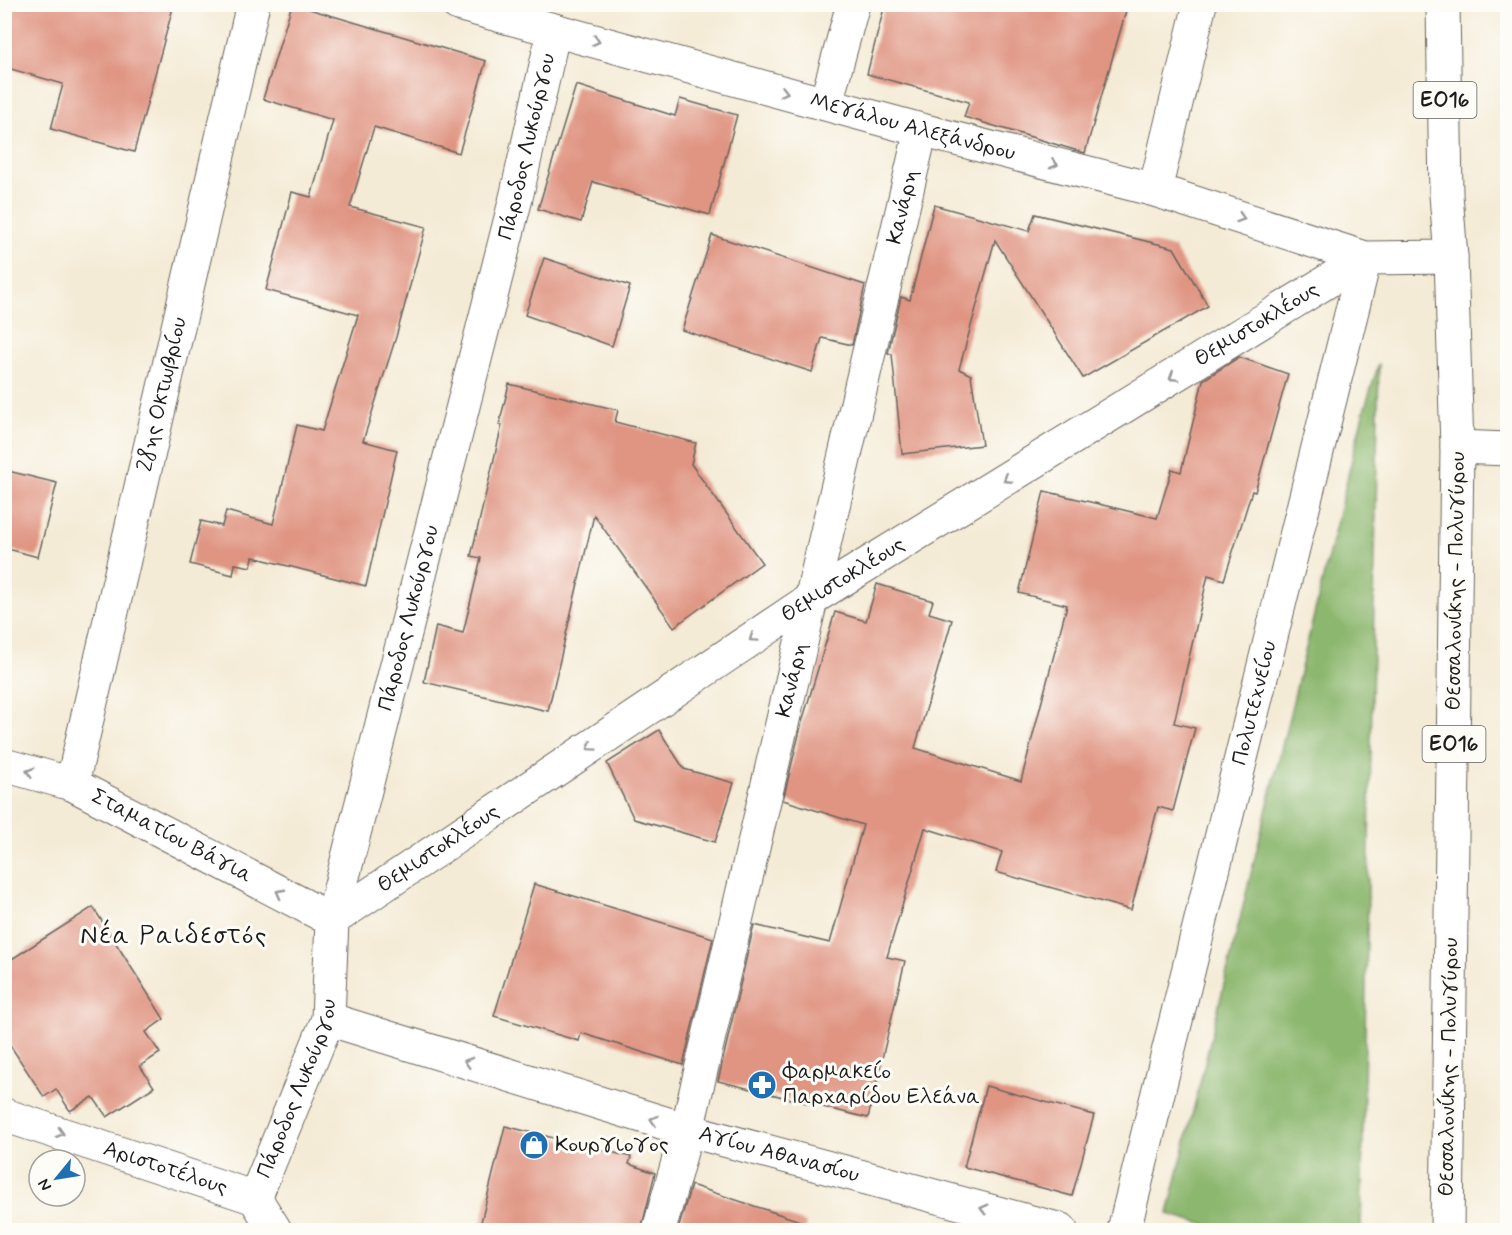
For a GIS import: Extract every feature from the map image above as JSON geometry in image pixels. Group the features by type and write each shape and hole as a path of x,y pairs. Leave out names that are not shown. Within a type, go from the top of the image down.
{"street":[{"name":"28ης Οκτωβρίου","path":"72,784 253,4"},
{"name":"Μεγάλου Αλεξάνδρου","path":"458,4 921,130 1155,190 1365,258"},
{"path":"826,103 853,4"},
{"path":"1155,190 1200,4"},
{"name":"Θεσσαλονίκης - Πολυγύρου","path":"1443,4 1446,195 1451,257 1457,447 1447,1230"},
{"name":"Πάροδος Λυκούργου","path":"255,1198 328,1019 332,921 515,202 554,30"},
{"name":"Κανάρη","path":"659,1230 687,1130 921,130"},
{"path":"1365,258 1451,257"},
{"name":"Θεμιστοκλέους","path":"332,921 811,599 1365,258"},
{"name":"Πολυτεχνείου","path":"1124,1230 1365,258"},
{"path":"1457,447 1508,448"},
{"name":"Σταματίου Βάγια","path":"4,765 72,784 332,921"},
{"name":"Αγίου Αθανασίου","path":"328,1019 687,1130 1061,1230"},
{"name":"Αριστοτέλους","path":"4,1115 255,1198 275,1230"}],"green space":[{"path":"1379,363 1361,1230 1223,1230 1168,1214 1363,414"}],"building":[{"path":"4,4 174,4 134,152 51,129 63,84 4,67"},
{"path":"292,4 486,61 459,153 374,127 350,207 426,227 396,337 363,441 397,450 366,586 253,557 251,567 235,564 233,575 190,564 201,521 222,526 226,511 273,524 297,425 322,431 358,315 266,290 292,192 311,197 333,120 263,99"},
{"path":"885,4 1128,4 1085,153 964,117 969,102 867,74"},
{"path":"576,85 675,116 680,99 737,115 710,215 593,182 581,222 538,209"},
{"path":"934,205 1029,231 1035,214 1174,248 1208,306 1083,378 995,240 959,369 971,375 982,445 902,454 892,354 888,353 901,297 910,300"},
{"path":"712,235 865,285 852,345 822,338 812,372 682,330"},
{"path":"544,258 630,286 612,346 525,315"},
{"path":"1239,357 1288,374 1255,492 1252,491 1224,580 1208,575 1174,723 1195,728 1173,811 1158,807 1131,910 996,872 1002,852 925,828 887,957 905,961 868,1118 718,1081 754,925 830,943 863,825 783,800 802,722 835,612 866,621 877,584 933,601 929,613 952,620 915,748 1021,781 1067,605 1019,593 1044,491 1157,518 1172,469 1181,472 1203,380"},
{"path":"509,384 618,410 615,422 696,443 691,464 762,563 674,627 594,515 548,711 424,682 436,626 463,633 481,558 471,556 502,425 499,425"},
{"path":"4,470 57,483 38,557 4,548"},
{"path":"659,730 684,769 734,783 715,842 634,819 607,763"},
{"path":"534,884 713,938 683,1065 581,1033 579,1041 494,1016"},
{"path":"93,907 164,1019 146,1032 160,1053 140,1066 154,1087 107,1117 93,1097 70,1111 56,1089 44,1097 4,1036 4,964"},
{"path":"986,1086 1094,1115 1072,1196 964,1167"},
{"path":"505,1126 631,1157 629,1164 655,1173 641,1230 479,1230"},
{"path":"691,1185 806,1223 805,1230 678,1230"}],"place":[{"name":"Φαρμακείο Παρχαρίδου Ελεάνα","path":"762,1085"},
{"name":"Κουργιογος","path":"534,1145"}],"district":[{"name":"Νέα Ραιδεστός","path":"174,936"}]}
